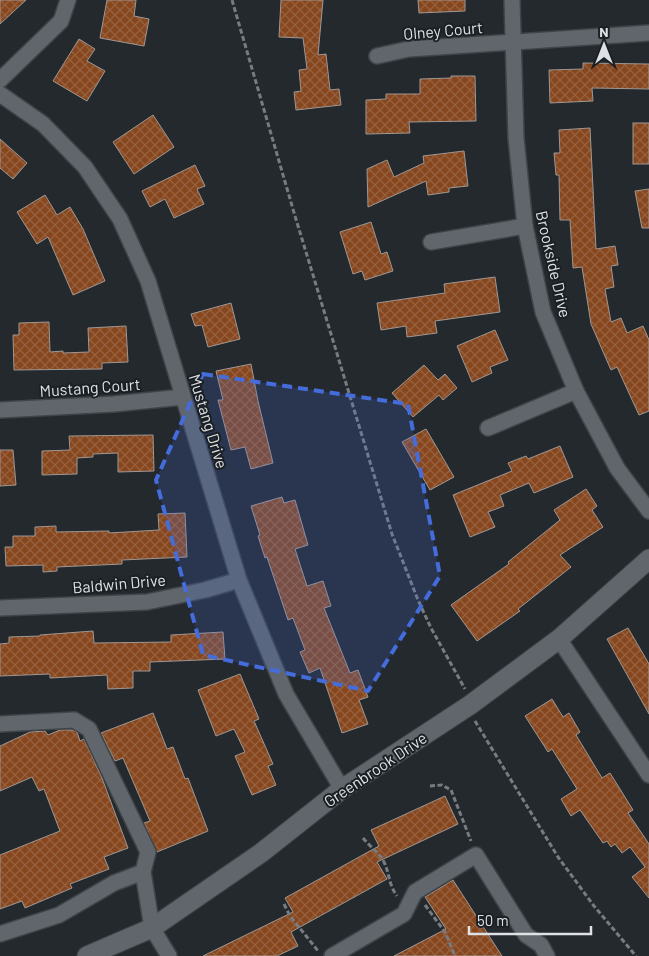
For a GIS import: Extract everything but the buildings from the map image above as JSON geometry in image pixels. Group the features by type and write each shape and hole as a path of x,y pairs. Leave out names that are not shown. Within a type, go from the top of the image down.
{"street":[{"path":"0,80 61,21 68,0"},
{"name":"Brookside Drive","path":"512,0 516,138 525,226 543,312 576,391 618,468 649,511"},
{"name":"Olney Court","path":"378,56 409,49 649,33"},
{"name":"Mustang Drive","path":"0,94 43,124 61,142 85,167 120,219 148,281 239,580 286,694 342,789"},
{"path":"431,242 525,226"},
{"path":"488,428 576,391"},
{"name":"Mustang Court","path":"0,410 114,404 183,397"},
{"name":"Greenbrook Drive","path":"87,956 152,928 261,853 342,789 470,705 559,639 649,559"},
{"name":"Baldwin Drive","path":"0,608 146,602 205,590 239,580"},
{"path":"559,639 649,775"},
{"path":"0,724 74,720 89,729 148,852 143,872 152,928 169,956"},
{"path":"332,956 404,914 415,892 476,855 526,935 541,945 547,956"},
{"path":"0,934 59,915 114,883 143,872"}],"path":[{"path":"232,0 295,216 392,534 428,621 464,686"},
{"path":"474,719 558,857 594,906 636,956"},
{"path":"430,786 442,785 451,790 476,855"},
{"path":"363,838 379,854 387,870 390,887 407,908"},
{"path":"415,892 445,932 455,956"},
{"path":"284,904 290,916 322,956"}],"highlighted area":[{"path":"203,374 408,404 440,576 368,691 203,655 156,480"}]}
